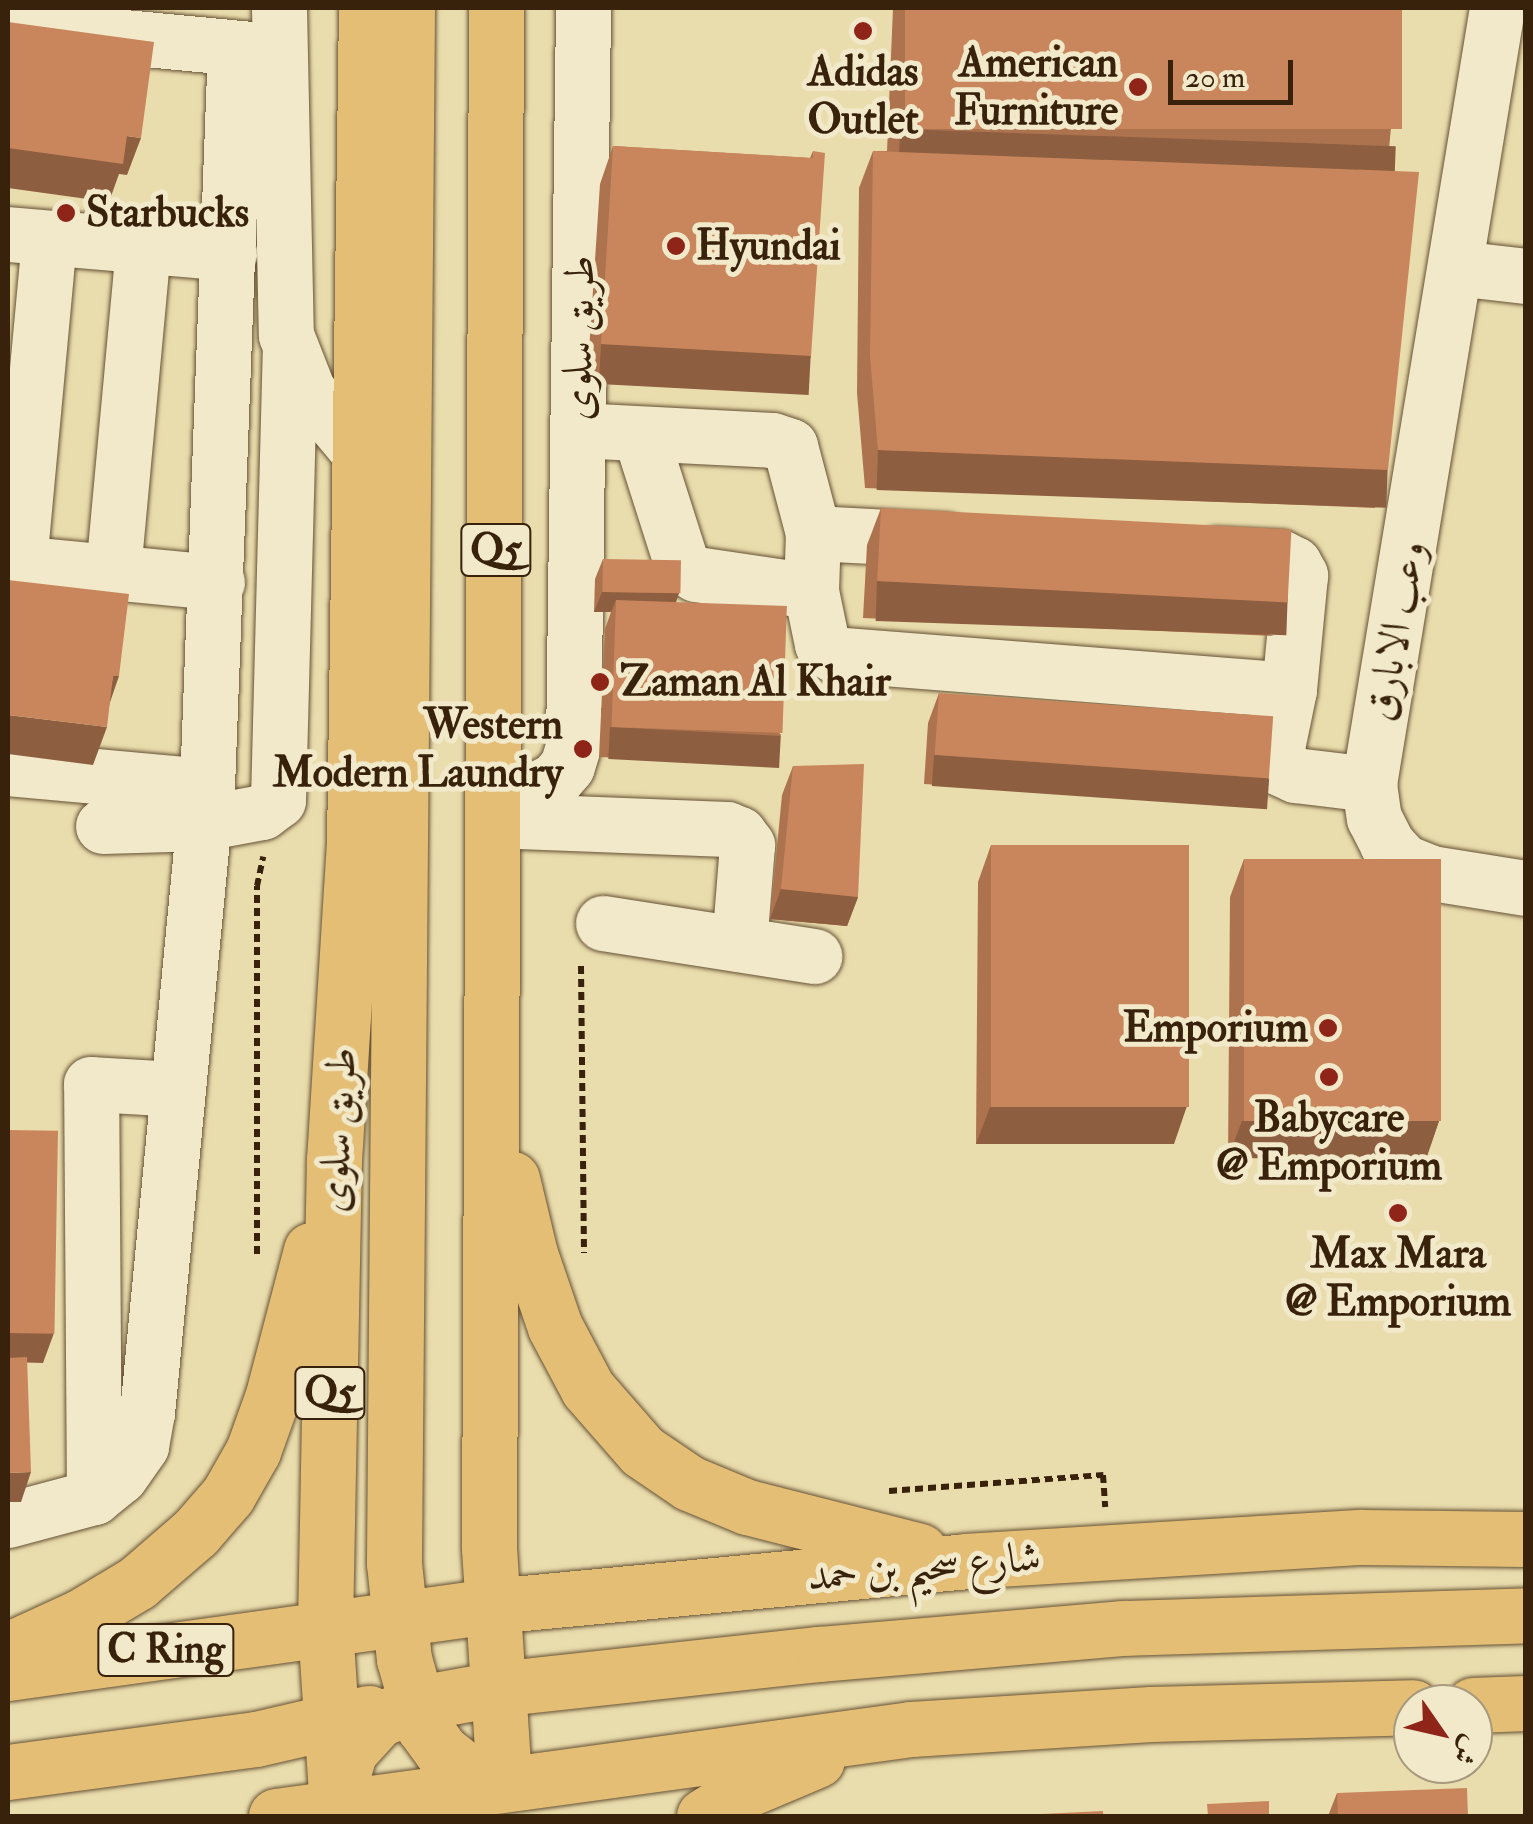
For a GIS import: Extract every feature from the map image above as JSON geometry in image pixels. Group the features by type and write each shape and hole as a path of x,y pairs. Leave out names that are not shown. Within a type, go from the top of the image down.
{"highway":[{"name":"طريق سلوى","path":"337,1808 325,1626 334,1160 354,844 366,8"},
{"path":"407,8 397,838 394,1563 419,1806"},
{"name":"طريق سلوى","path":"504,1782 492,1606 491,1093 507,14"},
{"path":"491,1093 530,1254 555,1327 588,1389 624,1434 664,1469 746,1507 966,1561"},
{"path":"8,1650 80,1618 137,1583 195,1533 228,1495 253,1451 273,1395 334,1160"},
{"name":"شارع سحيم بن حمد","path":"325,1626 492,1606 966,1561 1362,1537 1526,1539"},
{"path":"337,1808 342,1770 355,1742 379,1719 449,1680 480,1642 492,1606"},
{"path":"8,1772 256,1738 410,1703 496,1690 801,1656 1124,1628 1526,1615"},
{"path":"325,1626 378,1638 393,1657 410,1703 442,1752 470,1772 504,1782"},
{"name":"C Ring","path":"8,1673 325,1626"},
{"path":"1493,1704 1526,1703"},
{"path":"276,1816 337,1808 419,1806 504,1782 910,1729 1151,1714 1393,1707"},
{"path":"704,1816 781,1774 910,1729"}],"street":[{"name":"طريق سلوى","path":"494,807 555,780 567,766 573,746 584,8"},
{"name":"وعب الابارق","path":"1497,8 1458,268 1370,784 1374,818 1387,844 1404,862 1431,872 1526,888"},
{"path":"8,26 262,26 218,582 205,804 141,1446 120,1476 94,1497 8,1520"},
{"path":"247,219 290,352 320,409 359,452"},
{"path":"218,582 14,563 28,236 143,246 247,219"},
{"path":"113,571 143,246"},
{"path":"1458,268 1526,276"},
{"path":"8,768 205,804 272,807 281,787 290,352"},
{"path":"576,430 772,440 790,446 814,533 811,591 822,644 833,654 1288,690"},
{"path":"640,434 682,566 696,574 811,591"},
{"path":"814,533 987,542"},
{"path":"1160,551 1280,557 1294,564 1302,592 1276,748 1280,768 1295,774 1370,784"},
{"path":"103,826 205,804"},
{"path":"494,807 726,829 739,834 746,845 739,944"},
{"path":"592,942 739,944 814,956"},
{"path":"94,1497 91,1084 178,1089"}],"path":[{"path":"257,1260 258,886 272,807"},
{"path":"585,1270 592,942"},
{"path":"878,1492 1103,1475 1107,1554"}],"building":[{"name":"American Furniture","path":"905,8 1402,8 1402,129 905,129"},
{"path":"8,22 154,42 141,138 127,136 123,164 8,148"},
{"path":"613,146 813,158 813,151 825,153 811,356 601,344"},
{"path":"873,151 1419,172 1388,470 878,450 870,356"},
{"path":"881,508 1291,530 1288,602 877,581"},
{"path":"603,559 681,560 680,593 602,592"},
{"path":"8,580 129,594 119,676 113,676 107,727 8,715"},
{"path":"616,600 787,606 782,733 612,727"},
{"path":"939,693 1273,716 1269,778 935,755"},
{"path":"864,764 858,897 781,889 793,766"},
{"name":"Emporium","path":"991,845 1189,845 1189,1107 991,1107"},
{"name":"Emporium","path":"1244,859 1441,859 1441,1121 1244,1121"},
{"path":"8,1130 58,1131 54,1334 8,1333"},
{"path":"27,1357 31,1472 8,1473 8,1358"},
{"path":"1467,1788 1468,1816 1338,1816 1337,1793"},
{"path":"1269,1801 1269,1816 1208,1816 1207,1804"},
{"path":"1103,1811 1103,1816 998,1816"}],"place":[{"name":"Adidas Outlet","path":"863,31"},
{"name":"American Furniture","path":"1138,87"},
{"name":"Starbucks","path":"66,213"},
{"name":"Hyundai","path":"676,246"},
{"name":"Zaman Al Khair","path":"600,682"},
{"name":"Western Modern Laundry","path":"583,749"},
{"name":"Emporium","path":"1328,1028"},
{"name":"Babycare @ Emporium","path":"1329,1077"},
{"name":"Max Mara @ Emporium","path":"1398,1213"}]}
